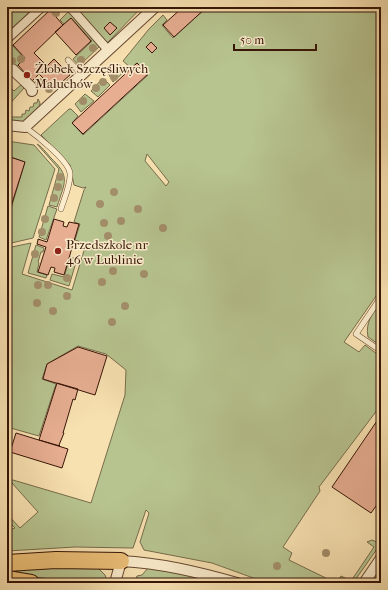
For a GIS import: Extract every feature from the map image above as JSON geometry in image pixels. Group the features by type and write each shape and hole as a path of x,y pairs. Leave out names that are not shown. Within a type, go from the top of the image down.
{"main road":[{"path":"7,563 56,560 121,561"},
{"path":"7,579 31,583"}],"street":[{"path":"7,39 42,7"},
{"path":"70,7 108,50"},
{"path":"7,125 25,127 155,7"},
{"path":"9,67 31,87 32,91"},
{"path":"364,583 381,558"},
{"path":"115,583 121,561 189,570 237,583"}],"lane":[{"path":"68,60 82,75"},
{"path":"25,127 43,140 67,166 70,173 61,209"},
{"path":"381,297 356,334 381,351"}],"green space":[{"path":"7,7 35,7 7,33"},
{"path":"73,7 142,7 107,43"},
{"path":"207,7 381,7 381,289 344,342 359,352 365,345 381,357 381,405 319,487 320,491 283,547 292,553 289,560 336,583 267,583 212,563 144,550 140,542 149,513 146,510 133,548 75,547 7,551 7,531 15,528 7,520 7,514 20,528 38,512 12,483 7,481 13,480 91,503 125,395 126,370 106,354 78,346 47,364 42,379 56,384 39,436 7,427 7,248 31,243 22,274 72,290 86,244 75,240 80,224 74,222 86,187 83,188 74,185 70,165 41,135 69,109 71,109 78,116 72,123 83,135 148,75 137,63 131,68 123,61 149,29 163,15 167,20 162,25 173,38","holes":["147,154 169,182 166,186 145,161"]},
{"path":"69,11 100,46 79,66 73,59 92,41 71,18 64,24 60,20"},
{"path":"12,45 25,59 16,67 8,57"},
{"path":"118,64 126,70 113,82 108,73"},
{"path":"102,79 110,85 98,97 91,91"},
{"path":"7,84 14,91 22,84 24,88 7,107"},
{"path":"85,94 94,101 81,112 75,104"},
{"path":"38,99 40,106 31,117 22,122 8,121 11,117 22,117 22,114 25,114 26,110 29,111 30,107 33,107 34,103 37,103"},
{"path":"7,141 34,145 55,169 33,238 7,244 7,222 25,162 8,156 7,160"},
{"path":"37,144 57,164 64,175 64,185 57,207 49,205 59,169"},
{"path":"48,206 57,209 46,240 39,237"},
{"path":"36,245 44,248 38,262 37,272 47,275 46,278 28,273"},
{"path":"70,257 77,259 69,286 50,280 52,274 64,277"},
{"path":"381,301 381,346 368,337 367,332 370,318"},
{"path":"372,540 379,543 377,549 353,583 337,583 341,576 351,581 374,547 367,542"},
{"path":"7,568 98,568 105,575 108,583 79,583 7,573"},
{"path":"148,568 186,574 218,583 134,583 137,576 142,575"}],"building":[{"path":"183,7 207,7 174,37 163,25"},
{"path":"50,10 63,25 34,53 47,66 54,59 70,75 54,89 39,74 32,81 18,65 25,58 13,45"},
{"path":"71,18 91,41 76,55 55,32"},
{"path":"110,22 117,28 110,35 104,28"},
{"path":"151,42 157,48 152,53 146,47"},
{"path":"137,63 148,74 83,134 72,123"},
{"path":"10,157 25,162 7,219 7,166"},
{"name":"Przedszkole nr 46 w Lublinie","path":"54,219 64,222 63,226 67,227 69,222 79,224 64,275 54,272 55,268 51,267 48,275 38,272 46,247 37,244 38,239 47,242"},
{"path":"78,347 107,356 95,395 43,379 47,364"},
{"path":"57,383 78,389 75,400 73,399 64,433 59,445 60,446 39,440"},
{"path":"381,415 381,499 371,513 332,487"},
{"path":"16,433 68,449 62,468 10,452"}],"place":[{"name":"Żłobek Szczęśliwych Maluchów","path":"27,75"},
{"name":"Przedszkole nr 46 w Lublinie","path":"58,251"}]}
